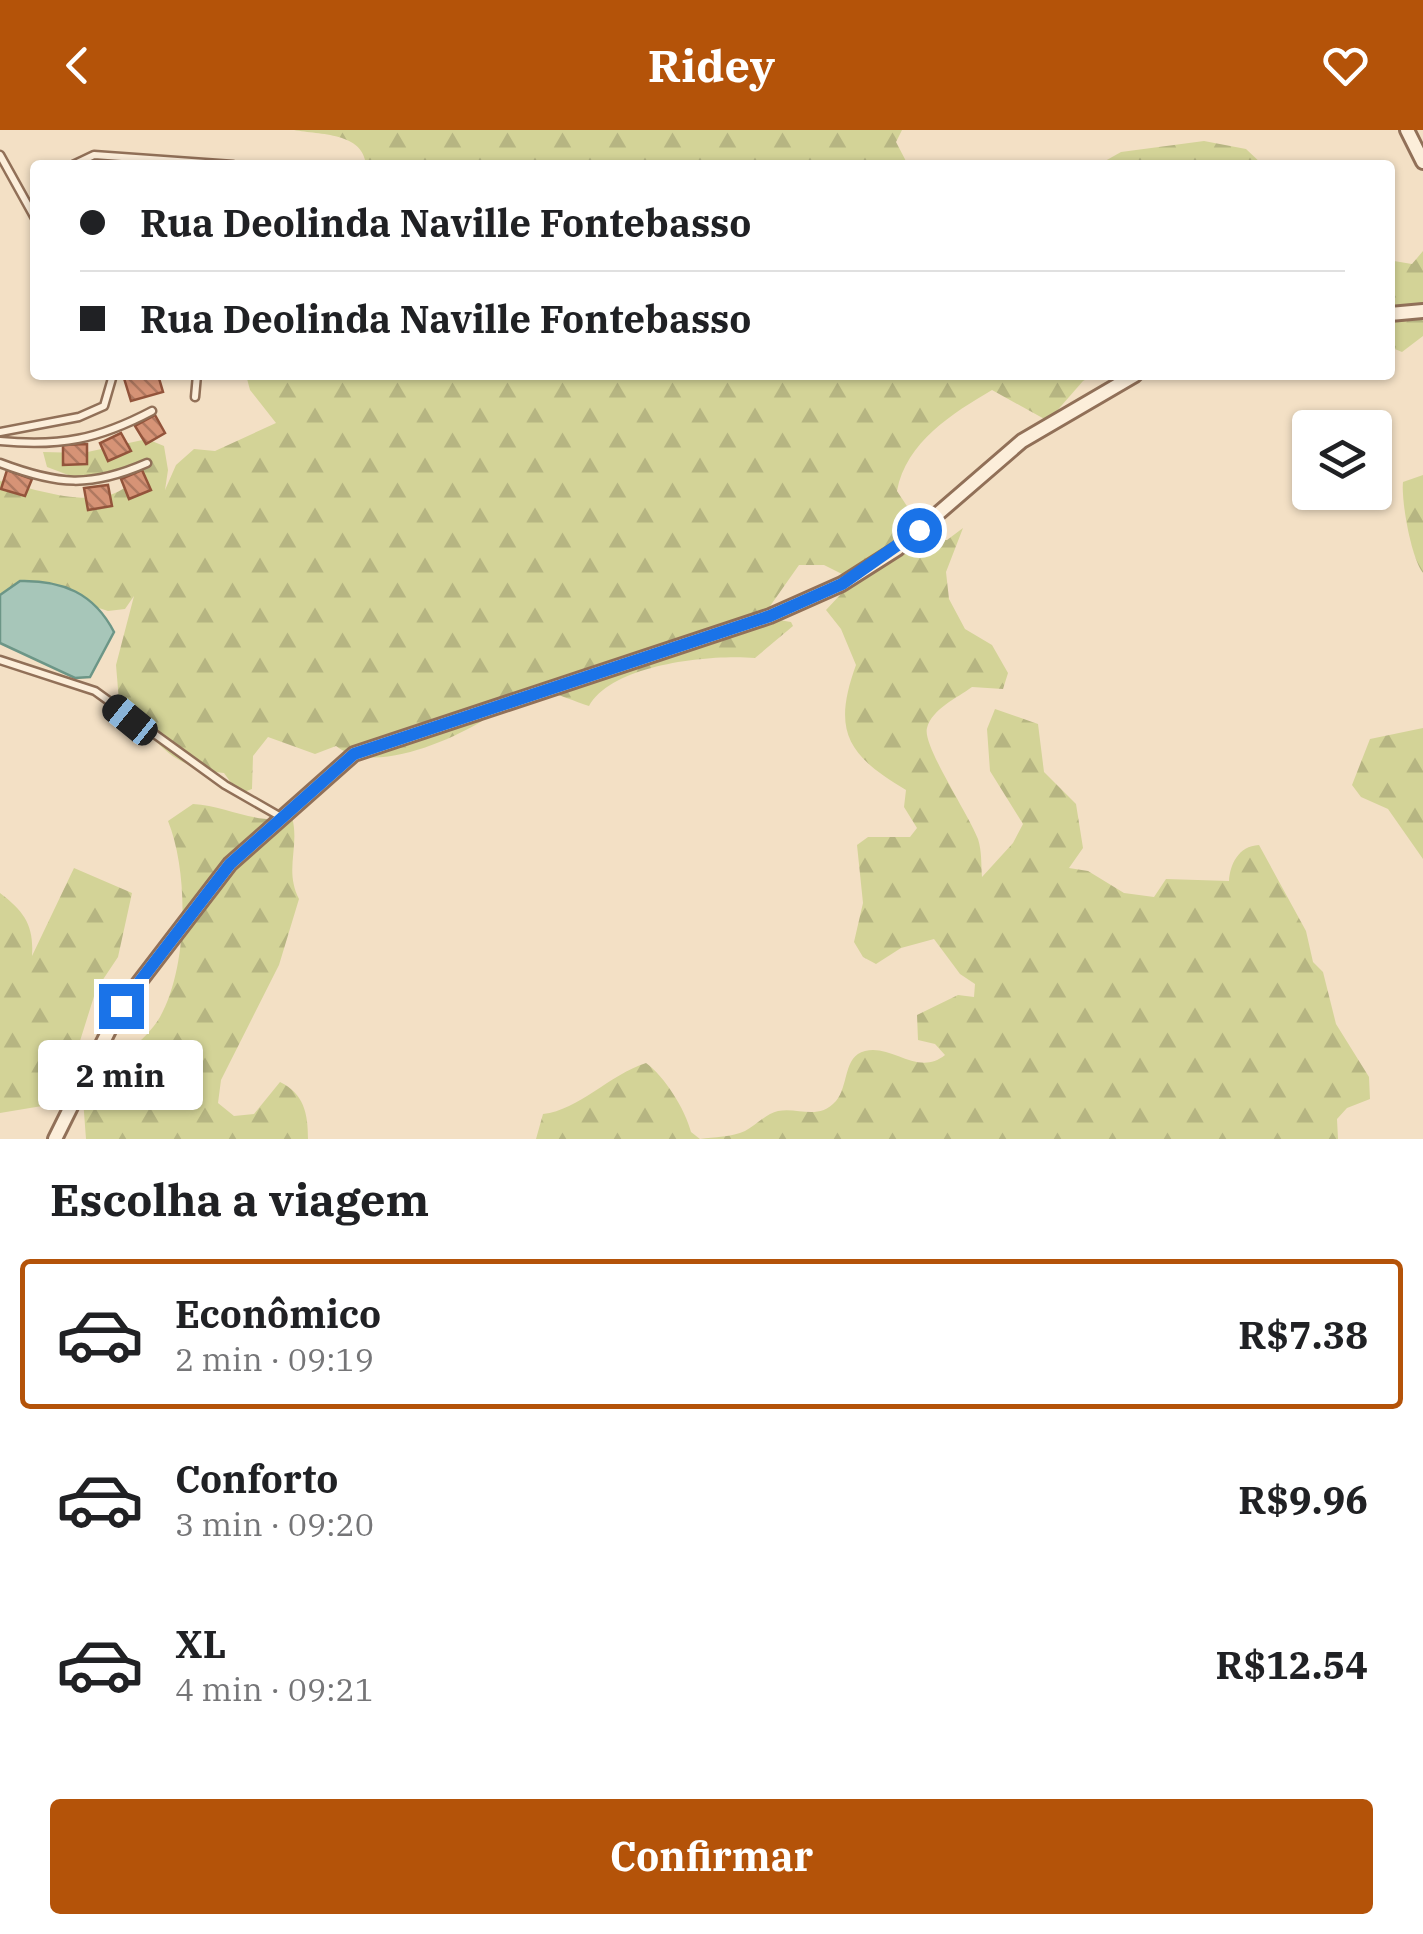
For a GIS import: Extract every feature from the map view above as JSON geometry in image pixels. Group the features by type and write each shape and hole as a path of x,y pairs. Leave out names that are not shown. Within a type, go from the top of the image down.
{"street":[{"path":"1408,130 1423,162"},
{"path":"1395,314 1423,311"},
{"path":"55,1139 121,1006 230,864 354,754 770,616 842,584 897,549 1022,441 1126,380"}],"lane":[{"path":"0,155 30,209"},
{"path":"84,160 94,155 164,160"},
{"path":"0,432 79,416 104,406 112,380"},
{"path":"195,397 197,380"},
{"path":"0,441 36,444 108,434 152,410"},
{"path":"0,463 62,483 112,479 147,463"},
{"path":"0,660 95,692 225,785 282,818"}],"green space":[{"path":"294,130 902,130 896,142 905,160 365,160 357,146 327,135"},
{"path":"1204,141 1246,149 1258,160 1107,160 1121,152"},
{"path":"1423,251 1423,336 1402,352 1395,349 1395,261 1412,264"},
{"path":"247,380 1085,380 1048,421 992,390 933,431 910,458 897,491 930,541 947,540 963,528 946,572 949,599 965,629 992,645 1008,673 1003,689 972,687 939,710 927,728 932,749 978,839 982,877 1013,843 1023,824 990,771 987,729 995,709 1038,724 1044,772 1076,804 1083,848 1069,868 1088,871 1124,893 1154,897 1166,879 1229,881 1236,857 1259,845 1306,931 1313,962 1323,972 1336,1024 1369,1077 1370,1099 1347,1108 1337,1119 1338,1139 700,1139 740,1133 778,1111 815,1112 829,1107 840,1095 853,1059 865,1051 885,1052 915,1062 935,1061 945,1055 935,1044 918,1040 917,1015 958,995 974,997 975,984 960,974 934,939 901,948 876,964 863,957 854,942 863,903 857,845 868,837 910,837 917,828 904,807 906,790 858,752 846,724 845,707 856,665 841,629 826,610 854,580 824,565 799,565 768,609 773,619 791,622 793,626 755,658 689,660 640,671 618,680 589,706 549,693 527,694 449,738 389,756 351,754 336,746 315,754 268,737 253,756 252,789 239,794 224,773 188,764 164,749 119,701 116,665 134,596 125,609 108,611 65,597 0,595 0,481 70,497 105,496 133,480 131,474 79,479 47,467 43,452 83,453 147,439 164,446 168,470 165,490 176,465 194,449 215,451 276,423 250,390"},
{"path":"1423,475 1423,573 1405,515 1403,482"},
{"path":"1423,728 1423,859 1388,809 1361,797 1352,785 1370,739"},
{"path":"193,804 267,819 292,817 292,868 299,899 279,965 221,1080 218,1103 234,1116 254,1114 280,1082 303,1105 308,1139 86,1139 83,1099 89,1077 146,1035 169,996 180,947 182,893 168,821"},
{"path":"74,868 132,893 118,957 96,990 74,1060 48,1105 0,1113 0,893 26,920 32,956"},
{"path":"646,1063 667,1085 691,1132 700,1139 536,1139 543,1114 569,1106"}],"shaded area":[{"path":"20,581 63,586 87,598 106,619 114,632 90,677 75,678 0,643 0,595"}],"building":[{"path":"125,380 159,380 163,392 131,401"},
{"path":"155,415 165,433 146,444 135,426"},
{"path":"121,433 131,451 108,461 100,443"},
{"path":"87,444 87,464 63,465 63,445"},
{"path":"7,470 32,479 25,496 1,489"},
{"path":"142,470 151,490 129,499 121,479"},
{"path":"108,485 112,506 88,510 84,488"}],"route":[{"path":"121,1006 230,864 354,754 770,616 842,584 919,530"}]}
